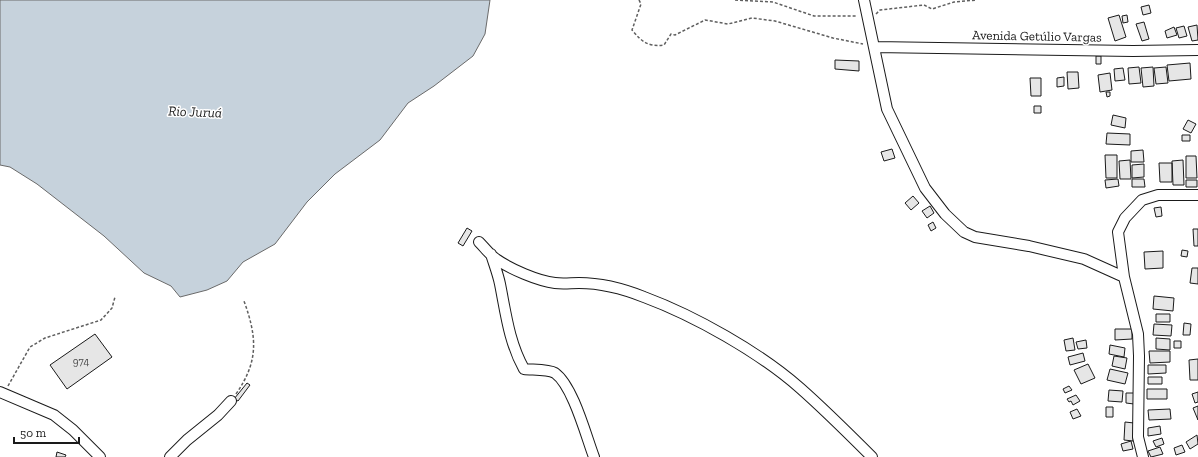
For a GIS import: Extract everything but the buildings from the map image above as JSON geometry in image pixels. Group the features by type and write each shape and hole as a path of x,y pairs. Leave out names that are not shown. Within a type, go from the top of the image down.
{"street":[{"path":"864,0 887,109 925,188 953,223 974,237 1029,246 1084,259 1124,277"},
{"name":"Avenida Getúlio Vargas","path":"875,47 1134,51 1198,50"},
{"path":"1143,457 1138,438 1138,334 1124,277 1118,232 1125,218 1142,200 1158,195 1198,195"},
{"path":"479,242 491,254 504,263 544,280 555,283 579,283 609,286 643,296 680,312 716,331 759,358 799,387 872,457"},
{"path":"491,254 500,282 508,330 517,356 524,369 554,372 562,381 576,406 594,457"},
{"path":"2,392 54,415 73,430 100,457"},
{"path":"170,457 187,440 218,415 231,401"}],"path":[{"path":"639,0 641,4 632,30 640,39 652,46 664,45 671,34 675,35 705,20 728,24 752,18 775,21 833,38 875,47"},
{"path":"735,0 773,2 814,16 851,15 868,17 874,16 880,10 924,5 932,9 954,2 960,3 977,0"},
{"path":"2,392 30,347 45,338 101,320 112,308 115,297"},
{"path":"231,401 245,382 254,352 255,340 252,322 244,301"}],"water":[{"name":"Rio Juruá","path":"0,0 490,0 485,34 473,56 434,86 408,103 380,140 335,174 307,202 275,244 243,262 227,281 207,290 180,297 171,286 144,273 104,236 37,184 10,167 0,165"}]}
